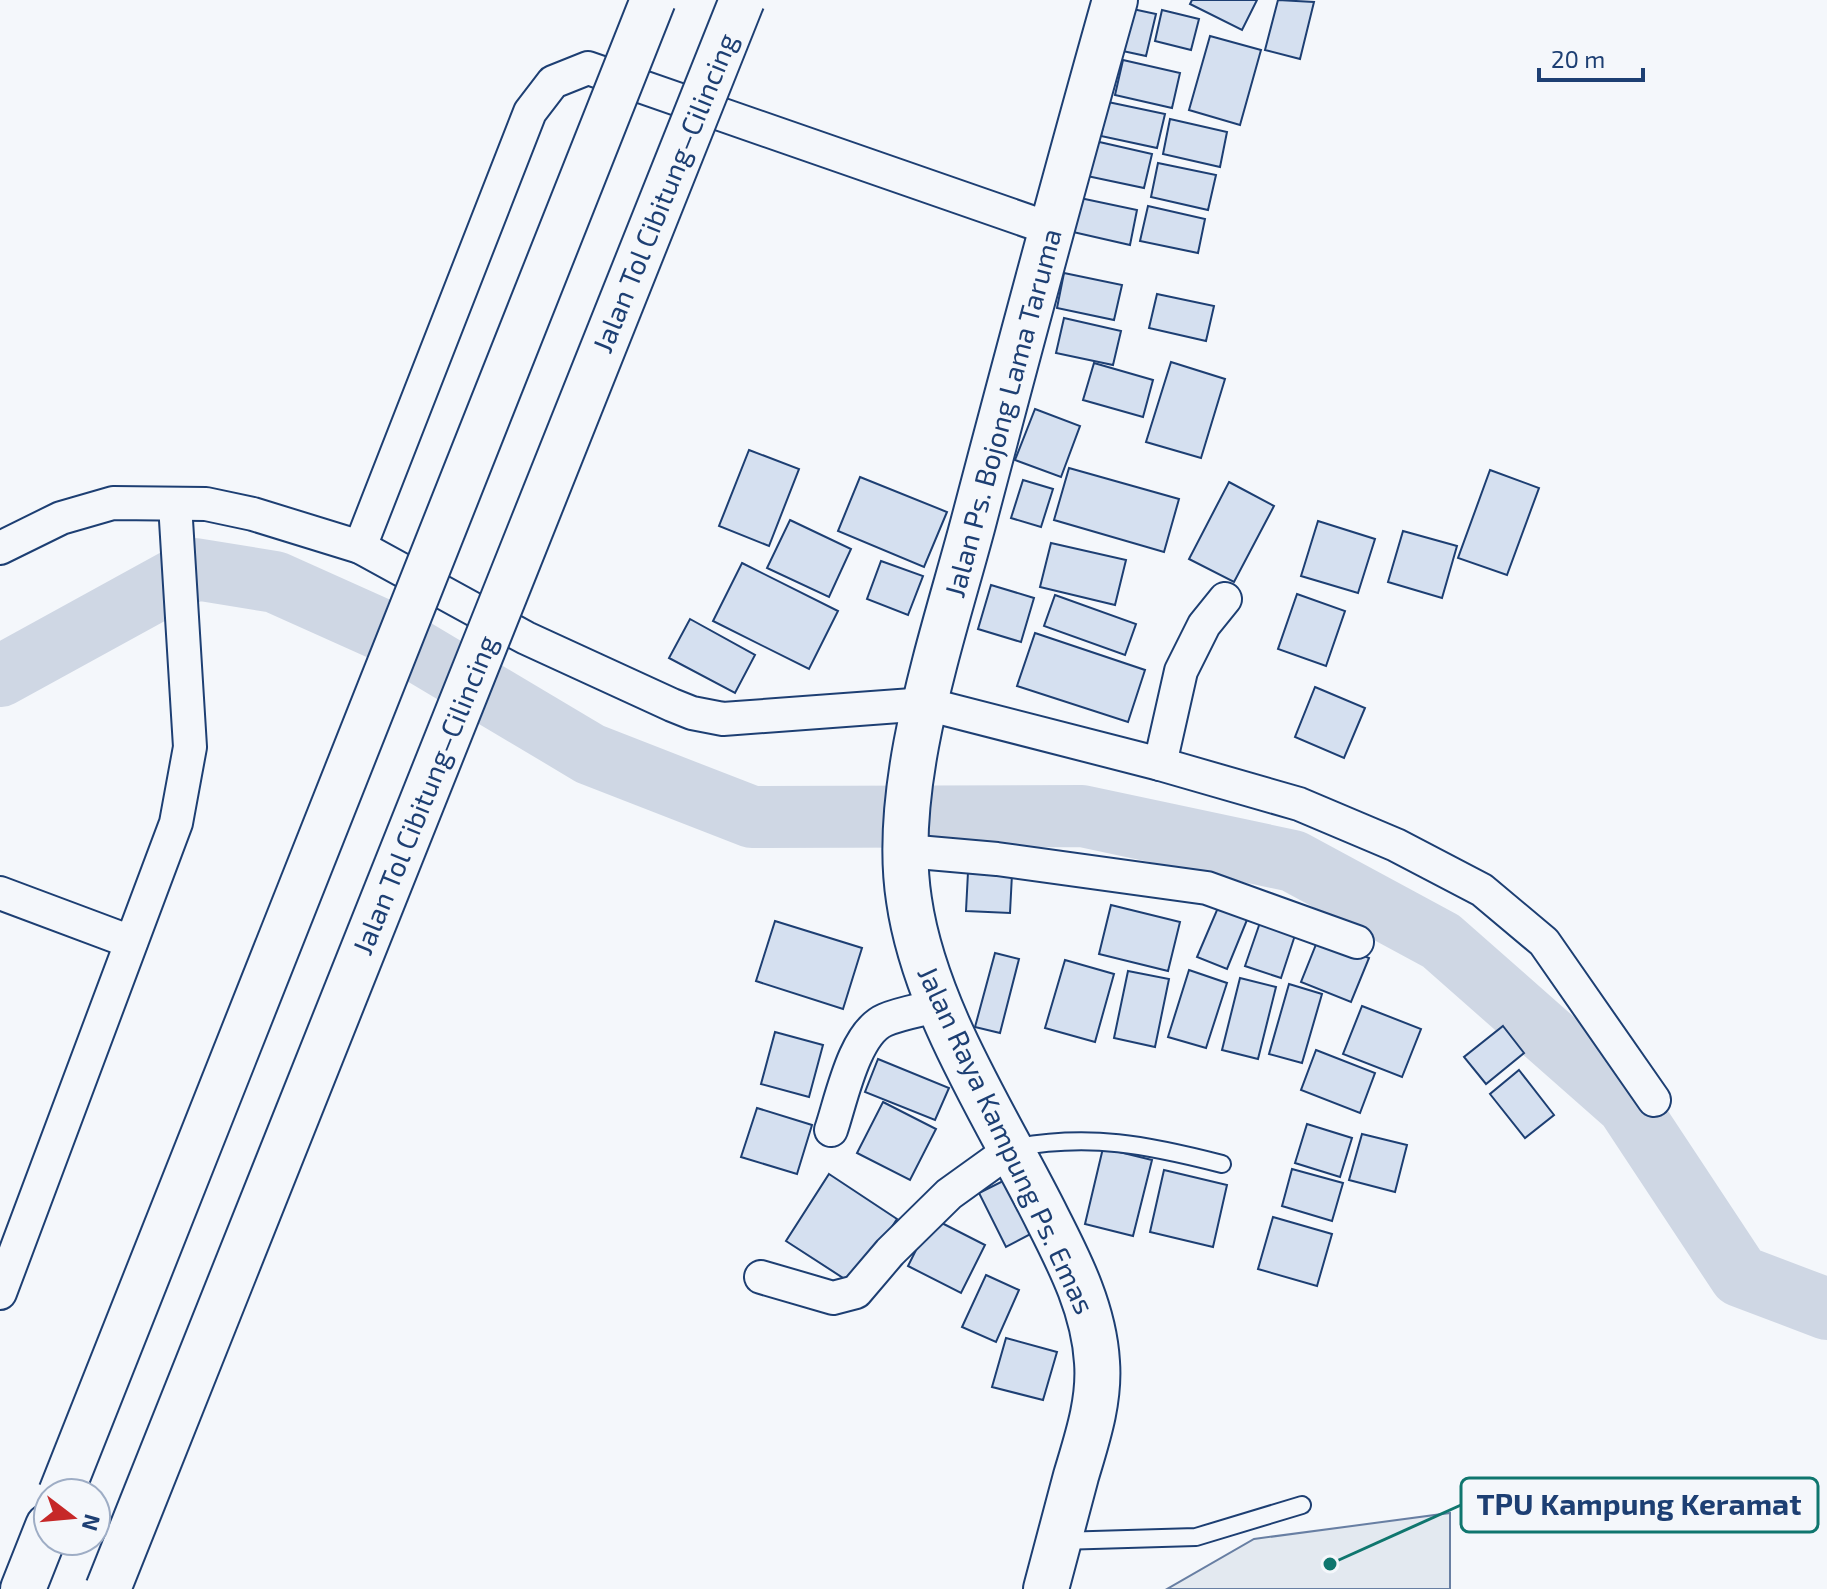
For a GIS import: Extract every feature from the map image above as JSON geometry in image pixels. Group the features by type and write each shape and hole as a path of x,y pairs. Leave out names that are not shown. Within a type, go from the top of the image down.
{"main road":[{"path":"67,1477 653,0"},
{"name":"Jalan Tol Cibitung–Cilincing","path":"108,1589 742,0"},
{"name":"Jalan Ps. Bojong Lama Taruma","path":"906,840 922,723 1051,229 1115,0"},
{"name":"Jalan Raya Kampung Ps. Emas","path":"906,840 911,911 920,951 940,1005 962,1057 1013,1148 1084,1299 1093,1329 1097,1363 1096,1397 1046,1589"},
{"path":"23,1589 36,1557"}],"street":[{"path":"360,547 530,112 553,82 588,68 1051,229"},
{"path":"0,548 61,518 113,503 206,504 253,514 360,547 526,638 692,713 723,719 922,723 1160,764 1299,804 1396,845 1482,890 1544,942 1654,1100"},
{"path":"0,1293 176,823 190,747 175,504"},
{"path":"1160,764 1181,671 1204,625 1225,599"},
{"path":"906,840 997,859 1207,888 1357,942"},
{"path":"2,899 131,942"},
{"path":"831,1130 858,1049 867,1034 882,1020 940,1005"},
{"path":"761,1277 833,1298 856,1292 890,1252 949,1194 1013,1148"}],"lane":[{"path":"1013,1148 1041,1142 1080,1140 1154,1146 1222,1164"},
{"path":"1058,1541 1196,1537 1302,1505"}],"shaded area":[{"path":"1450,1513 1450,1589 1167,1589 1254,1539"}],"building":[{"path":"1192,0 1257,0 1242,30 1190,4"},
{"path":"1278,0 1314,2 1300,59 1265,50"},
{"path":"1128,8 1156,14 1146,56 1118,50"},
{"path":"1162,10 1199,19 1191,50 1155,41"},
{"path":"1210,36 1261,50 1240,125 1189,110"},
{"path":"1123,60 1180,73 1172,108 1115,95"},
{"path":"1108,102 1165,114 1157,148 1101,136"},
{"path":"1170,119 1227,132 1220,167 1163,154"},
{"path":"1095,141 1152,154 1144,188 1087,176"},
{"path":"1158,163 1216,175 1208,210 1151,197"},
{"path":"1080,198 1137,210 1130,245 1073,232"},
{"path":"1148,206 1205,219 1198,253 1140,241"},
{"path":"1064,273 1122,285 1114,320 1057,308"},
{"path":"1157,294 1214,306 1206,341 1149,328"},
{"path":"1064,318 1121,331 1113,365 1056,353"},
{"path":"1171,362 1225,379 1201,458 1146,442"},
{"path":"1094,363 1153,380 1143,417 1083,400"},
{"path":"1035,409 1080,426 1061,477 1015,460"},
{"path":"749,450 799,469 769,546 719,526"},
{"path":"1069,468 1179,499 1164,552 1054,520"},
{"path":"1490,470 1539,488 1507,575 1458,558"},
{"path":"860,477 947,512 924,567 838,531"},
{"path":"1023,480 1053,489 1041,527 1011,518"},
{"path":"1229,482 1274,506 1234,582 1189,559"},
{"path":"790,520 851,549 829,597 767,568"},
{"path":"1318,521 1375,539 1358,593 1301,576"},
{"path":"1403,531 1457,546 1442,598 1388,582"},
{"path":"1051,543 1126,560 1115,605 1040,587"},
{"path":"881,561 923,576 908,615 867,599"},
{"path":"742,563 838,611 809,669 713,621"},
{"path":"991,585 1034,598 1021,642 978,629"},
{"path":"1297,594 1345,611 1326,666 1278,649"},
{"path":"1055,595 1136,624 1125,655 1044,626"},
{"path":"690,619 755,655 735,693 669,658"},
{"path":"1035,633 1145,670 1128,722 1017,686"},
{"path":"1315,687 1365,708 1344,758 1295,737"},
{"path":"968,872 1012,874 1010,913 966,911"},
{"path":"1220,903 1249,915 1227,969 1197,957"},
{"path":"1111,905 1180,922 1168,971 1099,954"},
{"path":"1264,911 1299,923 1281,978 1245,966"},
{"path":"775,921 862,948 843,1009 756,981"},
{"path":"1319,937 1369,958 1351,1002 1301,982"},
{"path":"995,953 1019,959 1000,1033 975,1027"},
{"path":"1065,960 1114,974 1095,1042 1045,1028"},
{"path":"1189,970 1227,983 1206,1048 1168,1037"},
{"path":"1128,971 1169,979 1155,1047 1114,1038"},
{"path":"1240,978 1276,987 1258,1059 1222,1050"},
{"path":"1289,984 1322,994 1302,1063 1269,1054"},
{"path":"1362,1006 1421,1029 1402,1077 1343,1054"},
{"path":"1503,1026 1524,1053 1486,1084 1464,1057"},
{"path":"775,1032 823,1045 809,1097 761,1084"},
{"path":"1316,1050 1375,1073 1360,1113 1301,1090"},
{"path":"878,1059 949,1088 935,1120 865,1092"},
{"path":"1519,1070 1554,1115 1525,1138 1490,1094"},
{"path":"883,1102 936,1129 910,1180 857,1153"},
{"path":"757,1108 812,1125 797,1174 741,1157"},
{"path":"1307,1124 1352,1138 1340,1177 1295,1163"},
{"path":"1362,1134 1407,1145 1395,1192 1349,1180"},
{"path":"1103,1148 1152,1160 1133,1236 1085,1224"},
{"path":"1292,1169 1343,1183 1332,1221 1282,1206"},
{"path":"1164,1170 1227,1185 1213,1247 1150,1232"},
{"path":"829,1174 897,1219 854,1285 786,1241"},
{"path":"1017,1174 1044,1227 1006,1247 979,1193"},
{"path":"1273,1217 1332,1234 1317,1286 1258,1269"},
{"path":"932,1218 985,1245 961,1293 908,1266"},
{"path":"986,1275 1019,1290 996,1342 962,1327"},
{"path":"1006,1338 1057,1352 1043,1400 992,1387"}],"waterway":[{"path":"0,676 195,569 275,582 382,630 590,754 752,817 1082,816 1293,861 1441,941 1627,1105 1740,1276 1827,1309"}],"place":[{"name":"TPU Kampung Keramat","path":"1330,1564"}]}
